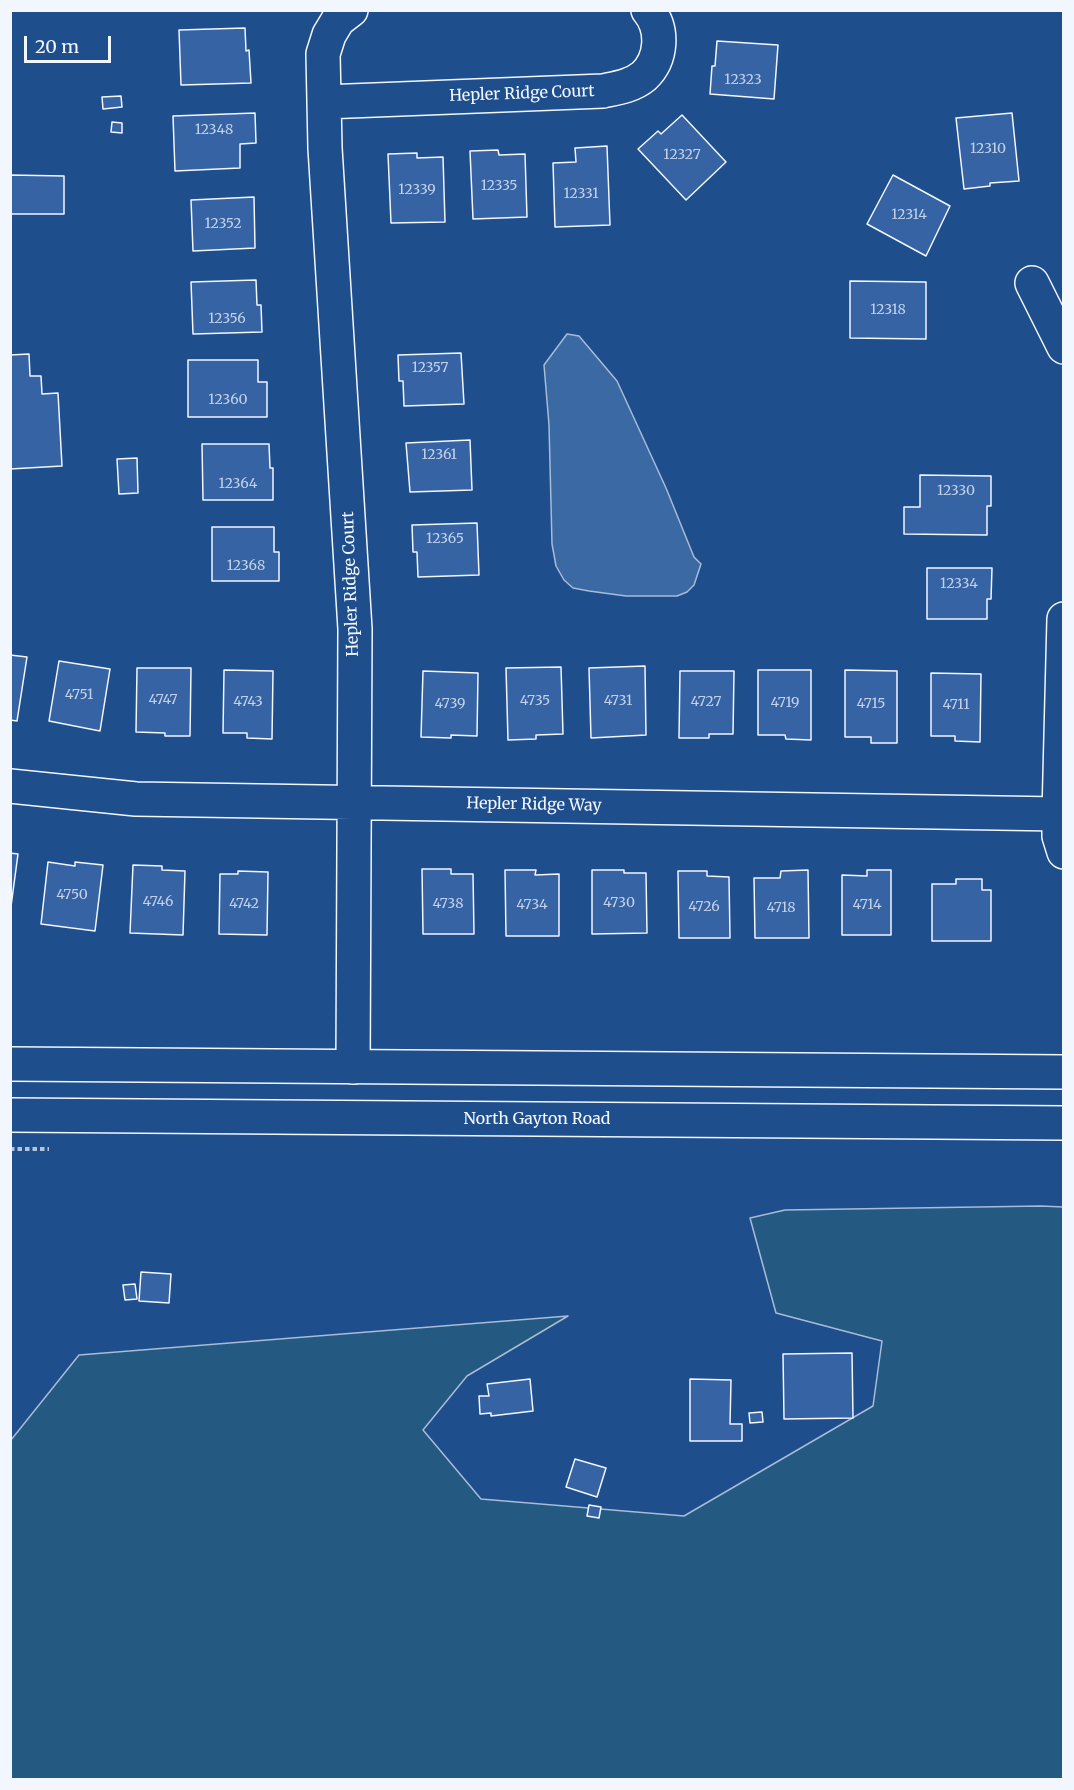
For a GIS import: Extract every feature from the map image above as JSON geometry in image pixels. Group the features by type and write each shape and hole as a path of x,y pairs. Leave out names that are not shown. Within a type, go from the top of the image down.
{"street":[{"name":"Hepler Ridge Court","path":"351,10 338,20 329,35 323,54 325,148 355,629 353,1067"},
{"name":"Hepler Ridge Court","path":"324,102 603,91 626,86 644,76 657,57 659,36 654,18 648,10"},
{"path":"1032,283 1064,347"},
{"path":"1064,619 1059,814 1059,836 1064,852"},
{"name":"Hepler Ridge Way","path":"10,786 136,799 1059,814"},
{"path":"10,1064 1064,1072"},
{"name":"North Gayton Road","path":"10,1115 1064,1123"}],"shaded area":[{"path":"567,334 579,336 617,381 666,488 694,557 701,564 694,585 687,592 677,596 626,596 573,588 564,580 556,566 552,544 549,425 544,365"},
{"path":"1063,1207 1063,1779 11,1780 11,1440 79,1355 568,1316 467,1376 423,1430 481,1499 684,1516 873,1406 882,1341 776,1313 750,1218 785,1210"}],"building":[{"path":"245,28 251,83 181,85 179,30"},
{"path":"717,41 778,45 774,99 710,94"},
{"path":"121,96 122,107 103,109 102,97"},
{"path":"255,113 256,143 240,144 240,168 175,171 173,116"},
{"path":"1012,113 1019,181 990,183 990,186 964,189 956,118"},
{"path":"682,115 726,162 686,200 638,149 658,131 661,134"},
{"path":"112,122 122,123 122,133 111,132"},
{"path":"607,146 610,225 555,227 553,163 576,162 575,148"},
{"path":"498,150 499,155 525,154 527,217 473,219 470,151"},
{"path":"417,153 417,158 443,157 445,222 391,223 388,154"},
{"path":"10,175 64,176 64,214 10,214"},
{"path":"893,175 950,206 926,256 867,224"},
{"path":"254,197 255,248 193,251 191,200"},
{"path":"256,280 257,305 261,305 262,332 193,334 191,282"},
{"path":"850,281 926,282 926,339 850,338"},
{"path":"461,353 464,404 404,406 403,381 399,381 398,355"},
{"path":"29,354 30,376 41,376 42,394 58,393 62,466 10,469 10,355"},
{"path":"188,360 258,360 258,382 267,382 267,417 188,417"},
{"path":"470,440 472,490 410,492 406,443"},
{"path":"202,444 269,444 270,468 273,468 273,500 203,500"},
{"path":"137,458 138,493 119,494 117,459"},
{"path":"920,475 991,476 991,506 987,506 987,535 904,534 904,507 920,507"},
{"path":"477,523 479,575 418,577 417,552 413,552 412,525"},
{"path":"212,527 274,527 274,552 279,552 279,581 212,581"},
{"path":"927,568 992,568 991,599 987,599 987,619 927,619"},
{"path":"10,655 27,657 17,721 10,720"},
{"path":"59,661 110,669 100,731 49,721"},
{"path":"645,666 646,735 591,738 589,668"},
{"path":"561,667 563,734 536,735 536,739 508,740 506,668"},
{"path":"137,668 191,668 190,736 165,736 165,733 136,732"},
{"path":"224,670 273,671 272,739 247,738 247,733 223,733"},
{"path":"758,670 811,670 811,740 786,739 785,735 758,735"},
{"path":"845,670 897,671 897,743 871,743 871,737 845,737"},
{"path":"423,671 478,673 477,736 421,737"},
{"path":"680,671 734,671 733,734 709,734 709,738 679,738"},
{"path":"931,673 981,674 980,742 955,741 955,736 931,736"},
{"path":"10,853 18,854 10,914"},
{"path":"48,862 75,866 75,862 103,865 95,931 41,924"},
{"path":"133,865 162,866 162,870 185,871 183,935 130,933"},
{"path":"422,869 451,869 451,874 473,874 474,934 423,934"},
{"path":"505,870 536,870 535,875 559,874 559,936 506,936"},
{"path":"592,870 646,873 647,933 592,934"},
{"path":"808,870 809,938 755,938 754,878 780,878 781,871"},
{"path":"867,870 891,870 891,935 842,935 842,875 867,876"},
{"path":"238,871 268,872 267,935 219,934 220,874 238,874"},
{"path":"678,871 707,871 707,876 729,877 730,938 679,938"},
{"path":"956,879 982,879 982,890 991,890 991,941 932,941 932,884 956,884"},
{"path":"141,1272 171,1274 169,1303 139,1301"},
{"path":"135,1284 137,1299 125,1300 123,1285"},
{"path":"852,1353 853,1418 784,1419 783,1354"},
{"path":"530,1379 533,1411 491,1416 491,1413 480,1414 479,1396 489,1396 487,1384"},
{"path":"690,1379 731,1380 730,1424 742,1424 742,1441 690,1441"},
{"path":"762,1412 763,1422 750,1423 749,1413"},
{"path":"575,1459 606,1468 597,1497 566,1487"},
{"path":"589,1505 601,1507 599,1518 587,1516"}]}
